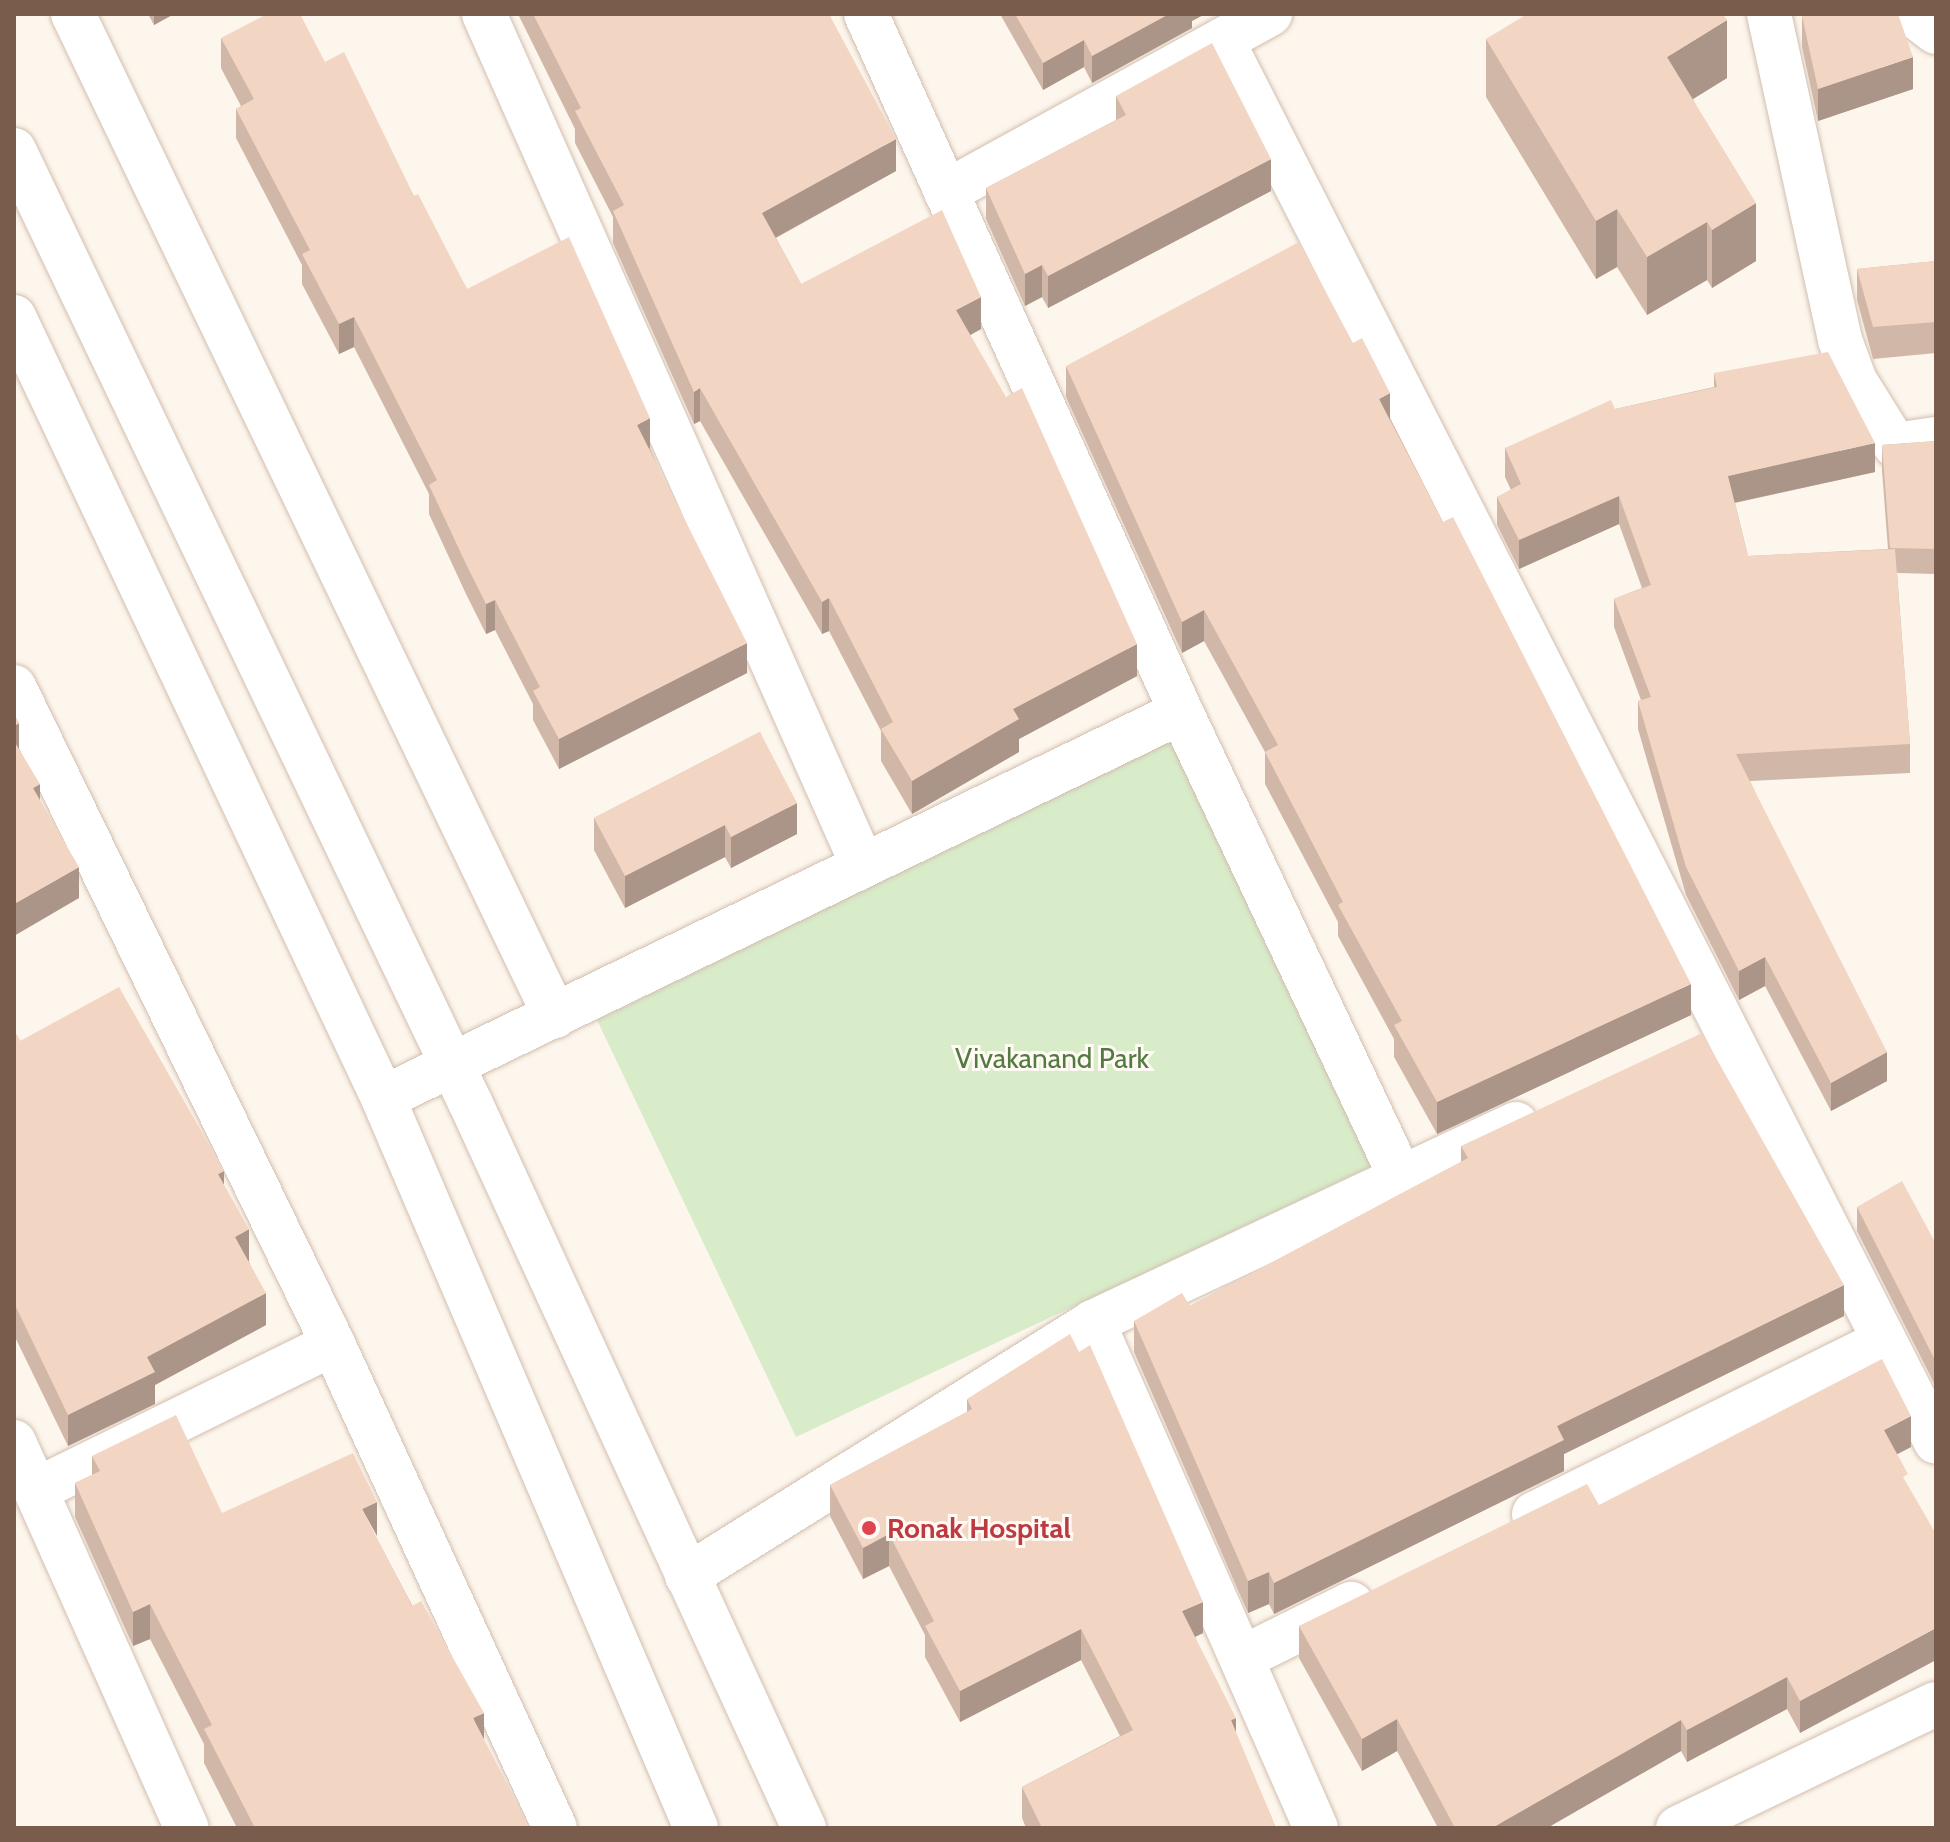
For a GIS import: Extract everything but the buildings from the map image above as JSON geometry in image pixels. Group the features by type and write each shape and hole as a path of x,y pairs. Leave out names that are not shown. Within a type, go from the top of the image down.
{"street":[{"path":"73,14 555,1016"},
{"path":"484,14 863,866"},
{"path":"866,14 1181,712 1401,1178"},
{"path":"946,192 1270,14"},
{"path":"1769,14 1840,340 1855,381 1895,445 1936,439"},
{"path":"1912,14 1936,32"},
{"path":"1222,40 1936,1442"},
{"path":"14,150 450,1065 804,1828"},
{"path":"14,317 383,1098 696,1828"},
{"path":"14,687 333,1344 555,1828"},
{"path":"383,1098 1181,712"},
{"path":"1682,1047 1724,1027"},
{"path":"687,1576 1093,1322 1556,1106"},
{"path":"1093,1322 1316,1828"},
{"path":"1498,1531 1884,1341"},
{"path":"36,1490 333,1344"},
{"path":"14,1442 187,1828"},
{"path":"1242,1658 1384,1588"},
{"path":"1678,1828 1936,1704"}],"green space":[{"name":"Vivakanand Park","path":"1172,739 1374,1165 796,1437 597,1020"}],"place":[{"name":"Ronak Hospital","path":"869,1528"}]}
